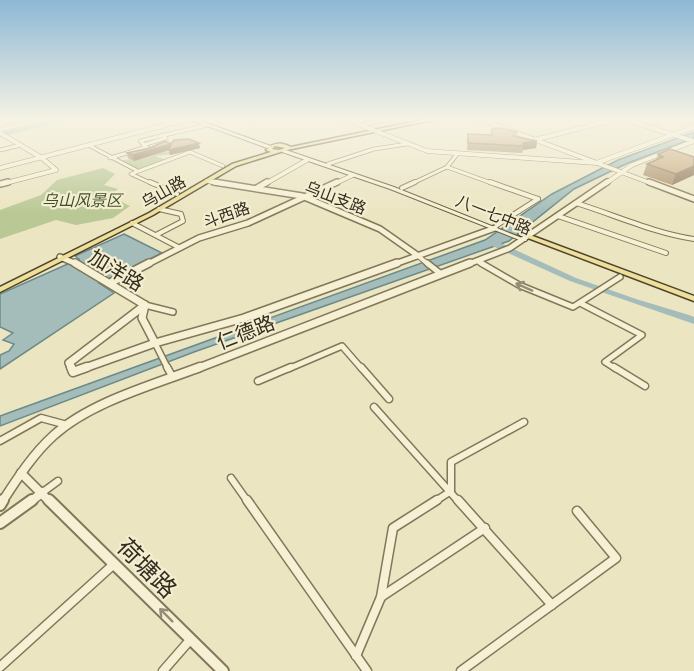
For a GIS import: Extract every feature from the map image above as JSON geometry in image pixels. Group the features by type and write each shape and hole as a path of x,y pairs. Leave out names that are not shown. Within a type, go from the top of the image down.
{"main road":[{"name":"乌山路","path":"0,284 62,258 223,166 268,150"},
{"name":"乌山路","path":"0,290 159,209 234,165 269,150"},
{"name":"八一七中路","path":"289,150 306,160 496,226"},
{"name":"八一七中路","path":"291,150 402,188 694,301"},
{"name":"八一七中路","path":"524,237 620,277 694,301"}],"street":[{"path":"0,184 56,170 30,150"},
{"path":"0,168 73,150"},
{"path":"97,150 136,170"},
{"path":"110,158 148,150"},
{"path":"328,164 369,150"},
{"path":"425,150 590,161"},
{"path":"438,150 598,164 636,150"},
{"path":"562,150 694,199"},
{"path":"524,237 558,216 619,172 669,150"},
{"path":"177,194 131,174 136,170 190,152 223,166"},
{"path":"402,188 447,167 457,153"},
{"path":"257,188 306,160"},
{"path":"173,312 145,305 69,363 74,372 155,343 244,318 496,226 538,199 447,167"},
{"name":"斗西路","path":"107,282 199,238 248,223 302,196 353,175"},
{"name":"乌山支路","path":"207,181 302,196 380,229 441,274"},
{"path":"576,203 626,218 667,234 694,239"},
{"path":"156,235 183,221 181,214 159,209"},
{"path":"558,216 666,253"},
{"path":"132,223 180,248"},
{"name":"仁德路","path":"0,505 21,473 67,424 100,405 501,252 524,237"},
{"name":"加洋路","path":"62,258 73,262 145,305 142,318 172,376"},
{"path":"477,261 519,285 573,307 582,304 620,277"},
{"path":"582,304 642,335 605,362 645,386"},
{"path":"258,381 342,346 389,399"},
{"path":"374,407 552,605"},
{"path":"0,441 41,418 67,424"},
{"path":"451,491 450,462 524,422"},
{"name":"荷塘路","path":"21,473 43,492 223,671"},
{"path":"231,478 367,671"},
{"path":"0,523 58,481"},
{"path":"356,656 381,597 393,528 451,491"},
{"path":"468,669 616,558 577,511"},
{"path":"381,597 484,528"},
{"path":"0,667 115,563"},
{"path":"163,671 190,640"}],"green space":[{"path":"157,150 173,154 155,156 167,160 136,170 117,161 152,156"},
{"name":"乌山风景区","path":"103,168 115,174 104,185 118,189 110,196 130,206 113,218 76,225 56,220 0,239 0,210 41,195 57,180"}],"water":[{"path":"644,150 661,150 628,163 574,189 509,241 194,352 0,426 0,416 485,240 552,194 618,160"},
{"path":"124,234 162,253 99,283 114,293 0,369 0,355 9,351 14,344 3,340 13,333 0,327 0,294 79,259 75,256"}],"building":[{"path":"139,150 149,150 133,155 127,153"},
{"path":"674,150 694,157 694,166 676,174 647,164 663,157 658,154"}],"waterway":[{"path":"491,242 573,279 694,321"}]}
